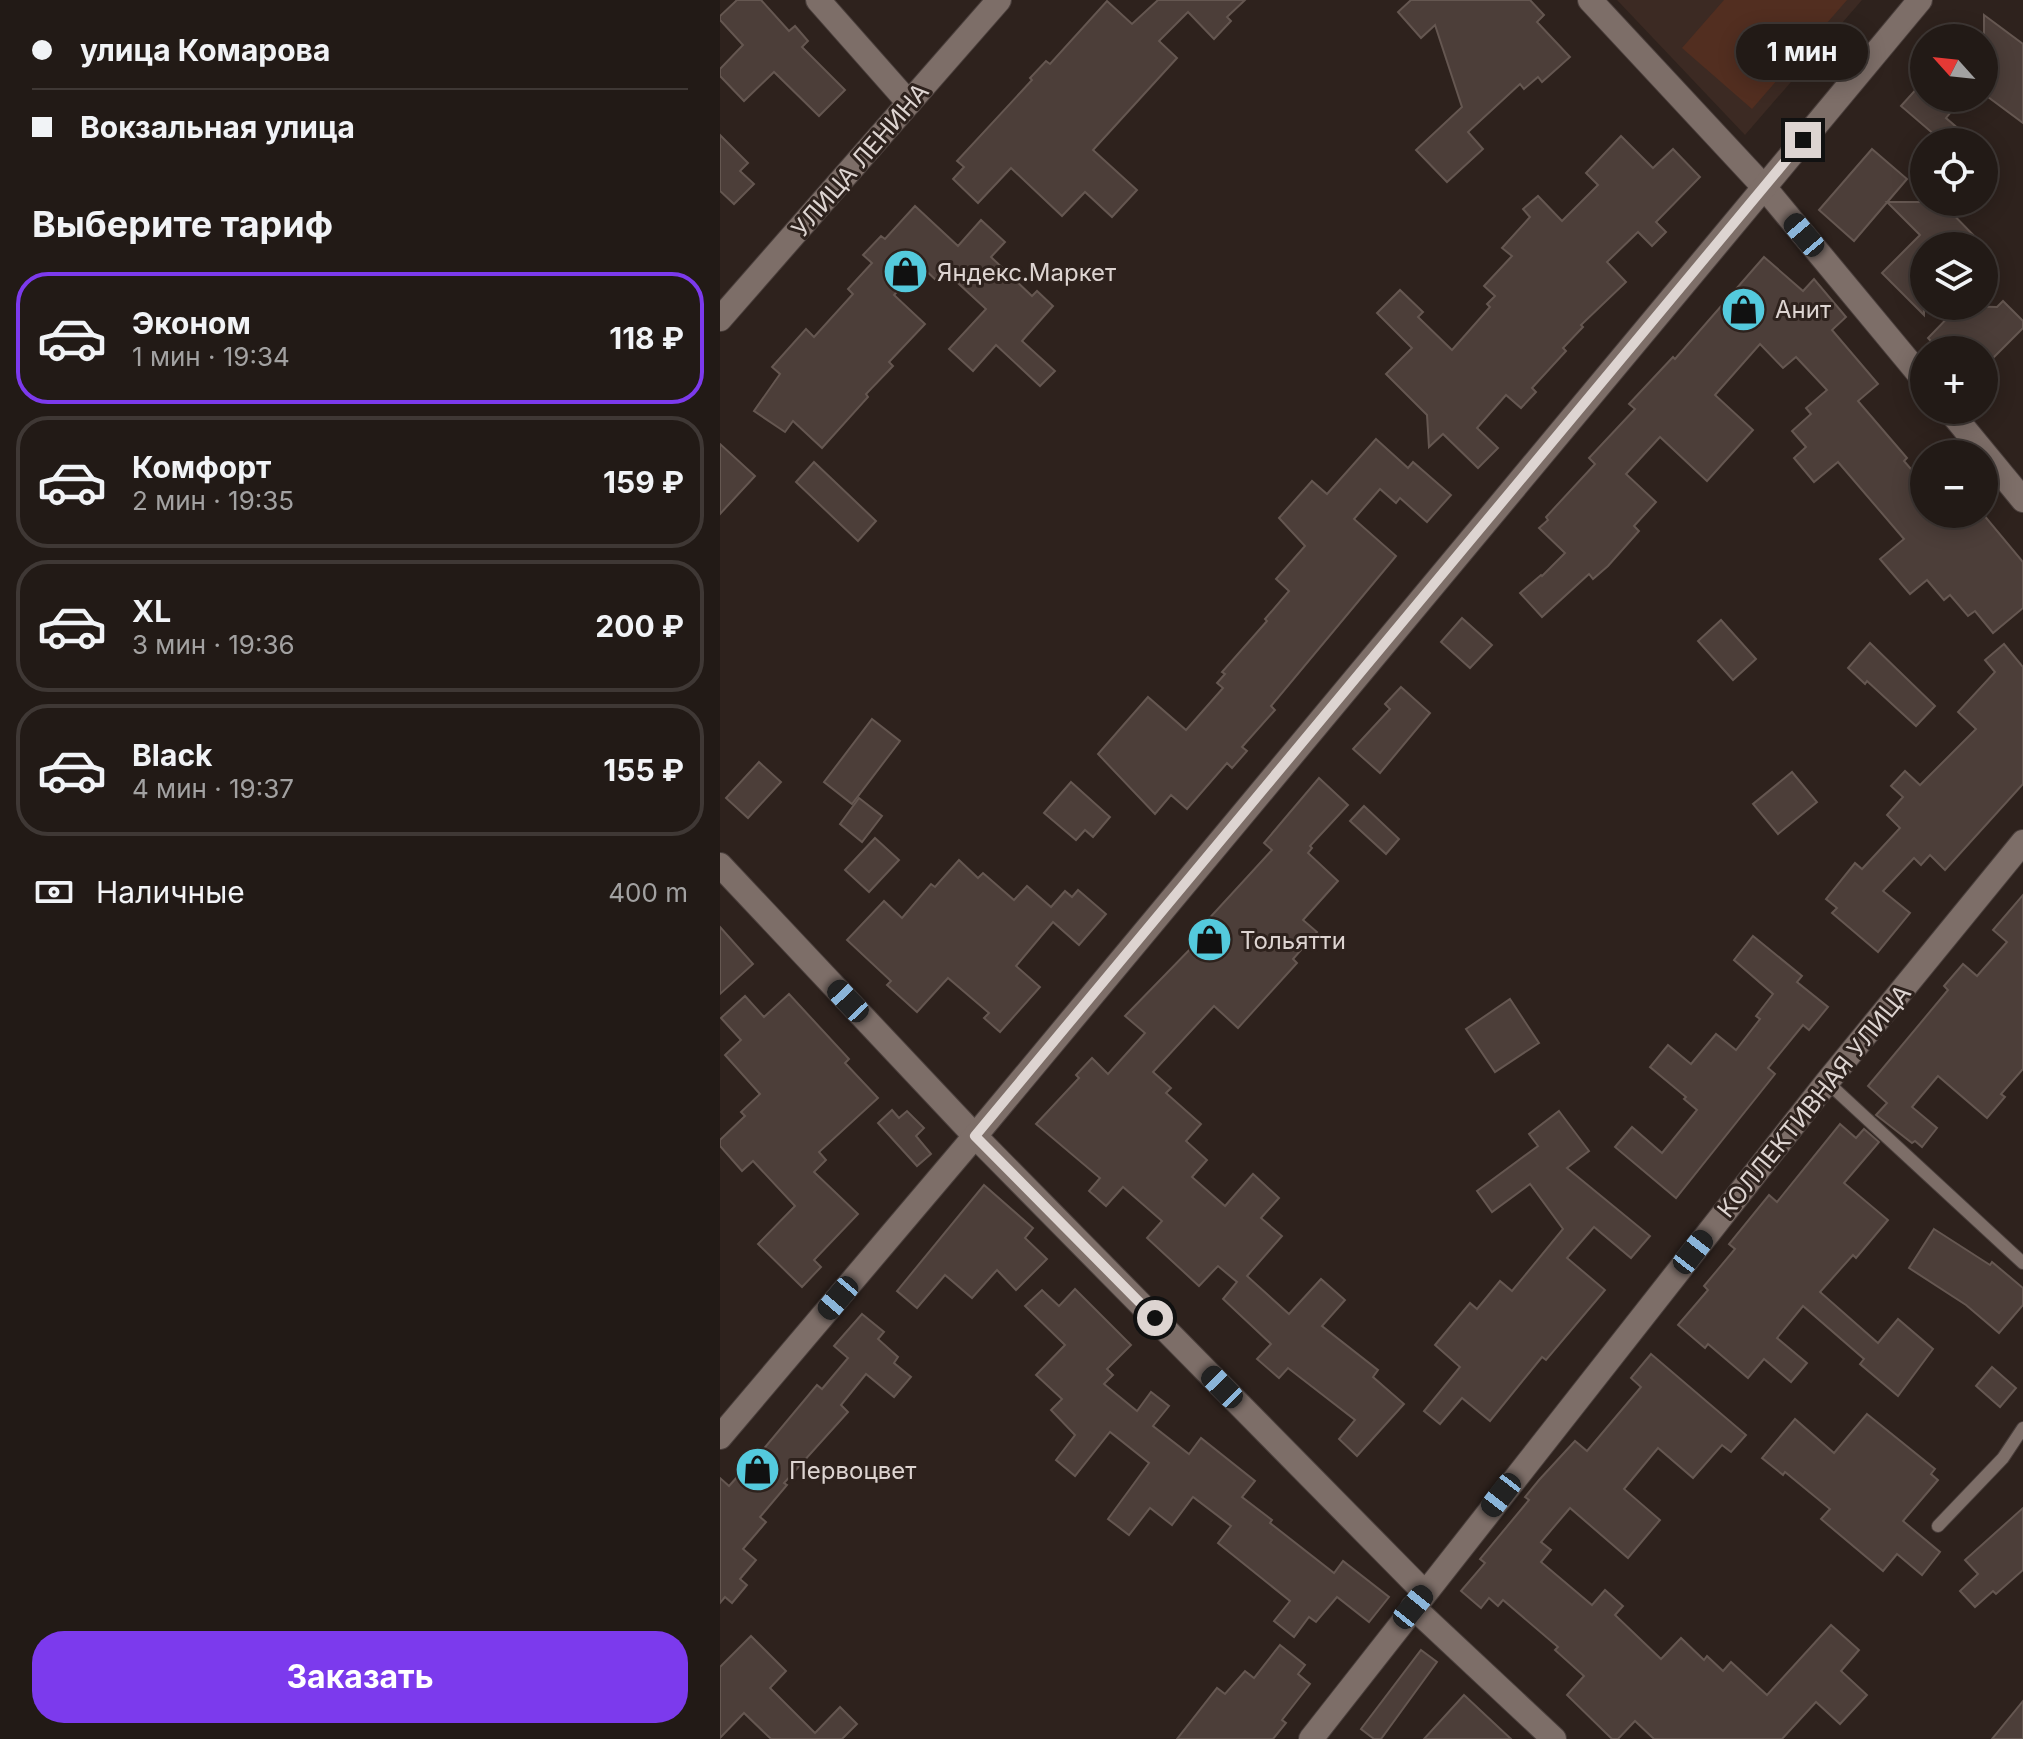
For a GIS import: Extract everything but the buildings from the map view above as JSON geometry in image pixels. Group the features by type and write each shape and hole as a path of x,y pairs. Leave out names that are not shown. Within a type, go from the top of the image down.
{"street":[{"path":"818,0 909,103"},
{"name":"УЛИЦА ЛЕНИНА","path":"720,319 999,0"},
{"path":"1590,0 1764,187 1910,363"},
{"path":"720,1437 975,1136 1920,0"},
{"path":"1961,424 2023,500"},
{"name":"КОЛЛЕКТИВНАЯ УЛИЦА","path":"1311,1739 1827,1082 2023,842"},
{"path":"720,865 975,1136 1554,1739"}],"lane":[{"path":"1827,1082 2023,1263"},
{"path":"1938,1526 2003,1458 2023,1428"}],"shaded area":[{"path":"1617,0 1862,0 1745,135"},
{"path":"1724,0 1847,0 1752,109 1682,48"}],"place":[{"name":"Яндекс.Маркет","path":"906,272"},
{"name":"Анит","path":"1744,309"},
{"name":"Тольятти","path":"1209,940"},
{"name":"Первоцвет","path":"758,1470"}],"route":[{"path":"1155,1318 975,1136 1803,140"}]}
